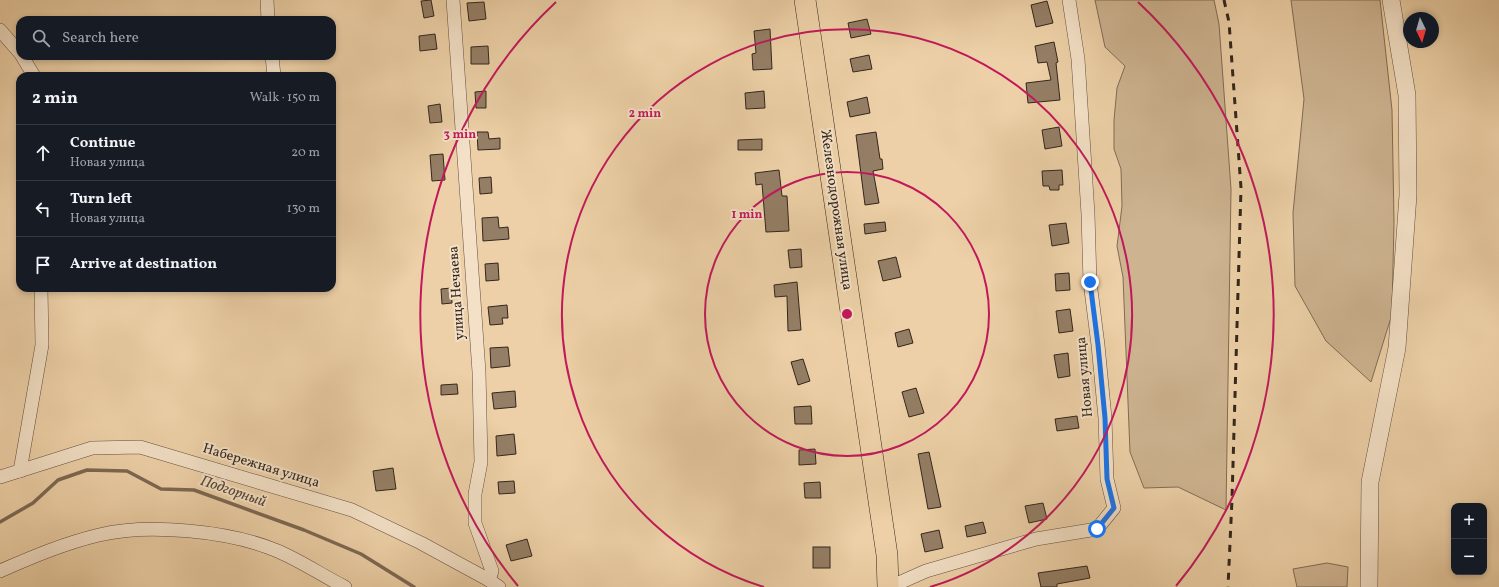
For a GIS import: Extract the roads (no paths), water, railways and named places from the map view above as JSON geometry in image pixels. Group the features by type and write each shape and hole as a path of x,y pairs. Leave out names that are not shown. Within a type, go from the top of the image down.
{"main road":[{"name":"Железнодорожная улица","path":"805,0 887,555 889,587"}],"street":[{"path":"267,0 268,16"},
{"name":"улица Нечаева","path":"453,0 479,372 481,462 475,494 475,523 492,571 494,583"},
{"name":"Новая улица","path":"889,587 926,570 1036,539 1097,529 1114,508 1107,479 1105,418 1100,360 1090,282 1088,214 1078,59 1069,0"},
{"path":"1369,587 1370,482 1397,348 1408,195 1407,95 1391,0"},
{"path":"0,30 16,48"},
{"path":"24,60 32,72"},
{"path":"272,60 274,72"},
{"path":"20,471 42,345 41,292"},
{"name":"Набережная улица","path":"0,477 92,448 140,447 352,510 421,543 494,583"},
{"path":"0,571 40,554 100,534 145,529 195,532 269,548 345,587"}],"waterway":[{"name":"Подгорный","path":"0,522 33,503 58,480 87,470 127,471 161,489 194,490 304,530 361,554 414,587"}],"railway":[{"path":"1224,0 1229,22 1241,188 1228,587"}]}
